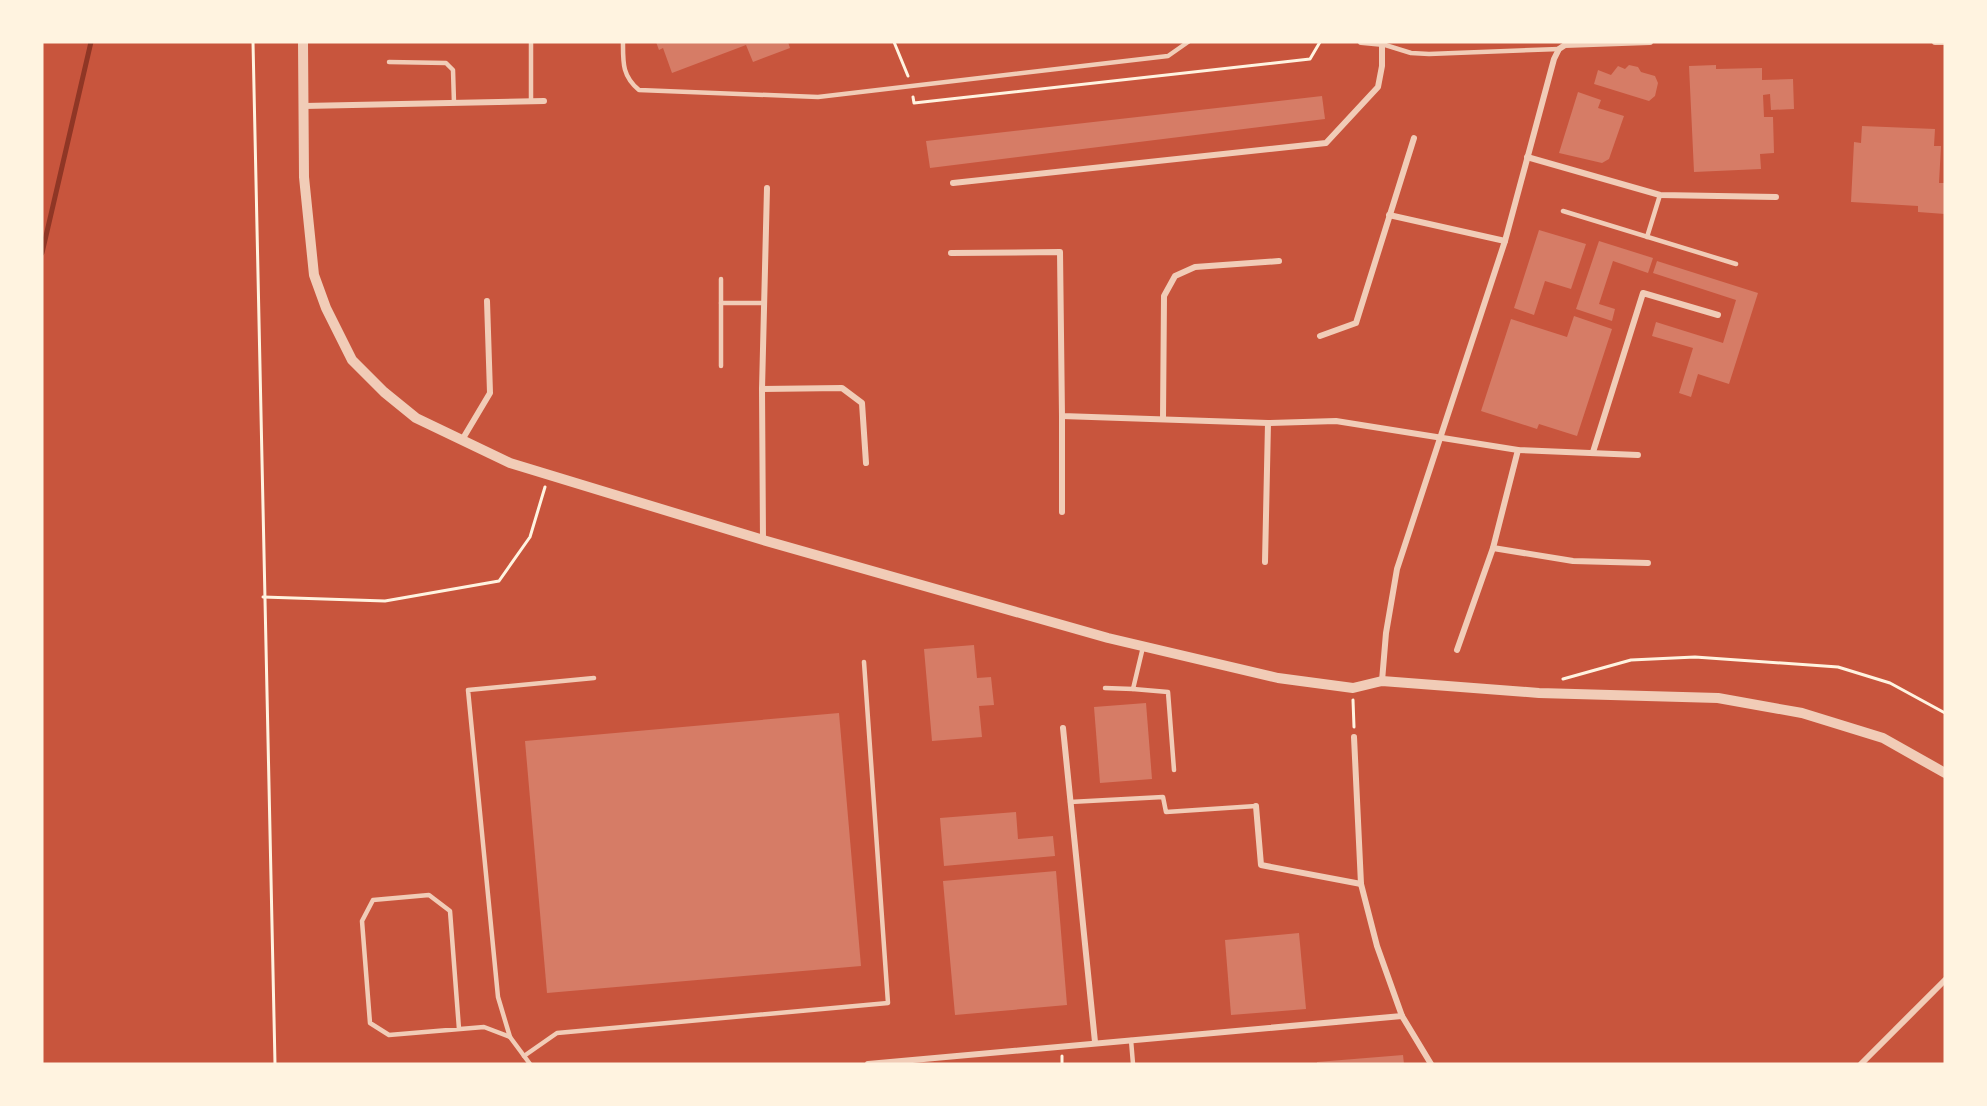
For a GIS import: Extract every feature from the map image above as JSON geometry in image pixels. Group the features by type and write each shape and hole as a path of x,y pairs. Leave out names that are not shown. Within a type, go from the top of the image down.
{"street":[{"path":"303,42 304,177 313,264 326,308 352,360 384,392 416,418 510,464 763,540 1143,646 1278,678 1353,688 1382,681 1539,693 1718,698 1802,713 1883,738 1945,773"},
{"path":"952,183 1326,143 1378,87 1382,66 1382,44 1361,42"},
{"path":"1382,681 1386,633 1397,569 1505,241 1559,49 1564,45 1650,42"},
{"path":"1935,42 1945,42"},
{"path":"304,106 544,101"},
{"path":"1320,336 1356,323 1414,138"},
{"path":"1527,157 1660,195 1776,197"},
{"path":"763,540 762,388 767,189"},
{"path":"1389,215 1505,241"},
{"path":"951,253 1060,252 1062,512"},
{"path":"1163,418 1164,296 1175,276 1196,267 1279,261"},
{"path":"1593,452 1643,293 1718,315"},
{"path":"462,440 490,393 487,301"},
{"path":"762,388 842,388 862,403 866,463"},
{"path":"1062,416 1268,423 1336,421 1518,450 1638,455"},
{"path":"1265,562 1268,423"},
{"path":"1457,650 1493,548 1518,450"},
{"path":"1493,548 1573,561 1648,563"},
{"path":"1063,728 1095,1042"},
{"path":"1354,737 1361,884 1377,946 1402,1016 1431,1064"},
{"path":"1256,806 1261,865 1361,884"},
{"path":"1861,1064 1945,980"},
{"path":"868,1064 1402,1016"}],"lane":[{"path":"531,42 531,101"},
{"path":"623,42 623,65 629,82 639,90 818,97 1168,56 1188,42"},
{"path":"1382,44 1411,53 1429,54 1559,49"},
{"path":"389,62 446,63 453,70 454,103"},
{"path":"1647,237 1660,195"},
{"path":"1563,211 1736,264"},
{"path":"721,279 721,366"},
{"path":"721,303 764,303"},
{"path":"1133,690 1143,646"},
{"path":"524,1056 557,1033 888,1002 864,662"},
{"path":"530,1064 510,1037 498,997 468,690 594,678"},
{"path":"1105,688 1168,692 1174,770"},
{"path":"1070,802 1163,797 1166,812 1256,806"},
{"path":"459,1029 450,911 429,894 373,900 362,921 370,1023 389,1035 484,1027 510,1037"},
{"path":"1131,1040 1133,1064"}],"path":[{"path":"253,42 263,597 275,1064"},
{"path":"894,42 912,86 914,103 1310,59 1320,42"},
{"path":"263,597 385,601 499,581 530,537 548,475"},
{"path":"1539,693 1547,683 1631,660 1695,657 1838,667 1890,683 1945,713"},
{"path":"1353,688 1354,737"}],"building":[{"path":"656,42 788,42 790,48 753,62 746,45 672,73 663,48 659,50"},
{"path":"1629,65 1655,76 1658,83 1655,96 1649,101 1594,84 1598,70 1611,75 1618,66 1625,69"},
{"path":"1716,65 1716,69 1762,68 1762,80 1793,79 1794,109 1771,110 1770,94 1763,95 1764,117 1773,117 1774,153 1760,154 1761,169 1694,172 1689,66"},
{"path":"1578,92 1601,100 1598,108 1624,116 1609,159 1602,163 1559,153"},
{"path":"1322,96 1325,119 930,168 926,141"},
{"path":"1862,126 1935,129 1934,146 1941,146 1939,183 1945,183 1945,214 1918,212 1918,206 1851,202 1854,142 1861,143"},
{"path":"1539,230 1586,244 1571,289 1545,281 1534,315 1514,308"},
{"path":"1599,241 1653,258 1648,273 1613,261 1599,304 1615,309 1612,321 1576,309"},
{"path":"1657,261 1758,293 1729,384 1698,374 1691,397 1679,393 1693,348 1652,336 1656,322 1723,343 1736,300 1653,273"},
{"path":"1574,316 1612,329 1577,436 1539,424 1537,429 1481,411 1511,319 1567,337"},
{"path":"974,645 977,678 991,677 994,705 979,706 982,737 932,741 924,649"},
{"path":"1146,703 1152,779 1100,783 1094,707"},
{"path":"839,713 861,966 547,993 525,741"},
{"path":"1016,812 1018,839 1053,836 1055,856 944,866 940,818"},
{"path":"1056,871 1067,1005 955,1015 943,881"},
{"path":"1299,933 1306,1009 1231,1015 1225,940"},
{"path":"1403,1055 1404,1064 1317,1064 1317,1062"}],"waterway":[{"path":"42,253 91,42"}]}
